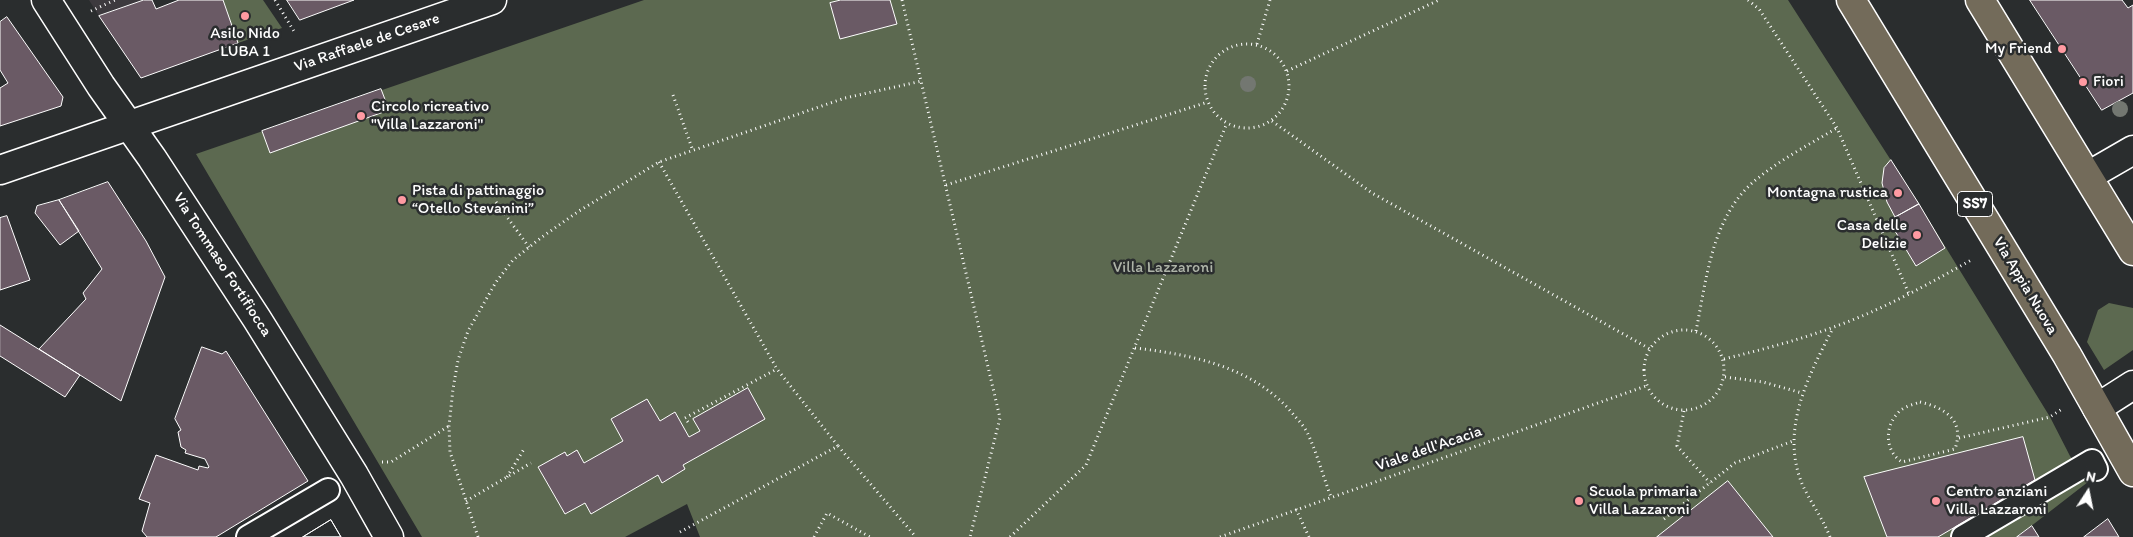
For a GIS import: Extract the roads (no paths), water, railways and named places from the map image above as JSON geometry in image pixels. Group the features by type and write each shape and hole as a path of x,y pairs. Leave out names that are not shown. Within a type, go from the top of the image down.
{"main road":[{"name":"Via Appia Nuova","path":"1851,0 2000,243 2133,472"},
{"path":"1980,0 2133,251"}],"street":[{"name":"Via Tommaso Fortifiocca","path":"46,0 101,86 130,126 257,319 354,475 388,537"},
{"name":"Via Raffaele de Cesare","path":"130,126 434,9 492,0"},
{"path":"0,170 130,126"},
{"path":"2088,176 2133,150"},
{"path":"2097,408 2133,385"},
{"path":"1963,537 2092,461 2096,469"},
{"path":"248,537 323,493"}],"place":[{"name":"Asilo Nido LUBA 1","path":"245,16"},
{"name":"My Friend","path":"2062,49"},
{"name":"Fiori","path":"2083,82"},
{"name":"Circolo ricreativo \"Villa Lazzaroni\"","path":"361,116"},
{"name":"Montagna rustica","path":"1898,193"},
{"name":"Pista di pattinaggio “Otello Stevanini”","path":"402,200"},
{"name":"Casa delle Delizie","path":"1917,235"},
{"name":"Scuola primaria Villa Lazzaroni","path":"1579,501"},
{"name":"Centro anziani Villa Lazzaroni","path":"1936,501"}],"park label":[{"name":"Villa Lazzaroni","path":"1163,268"}]}
